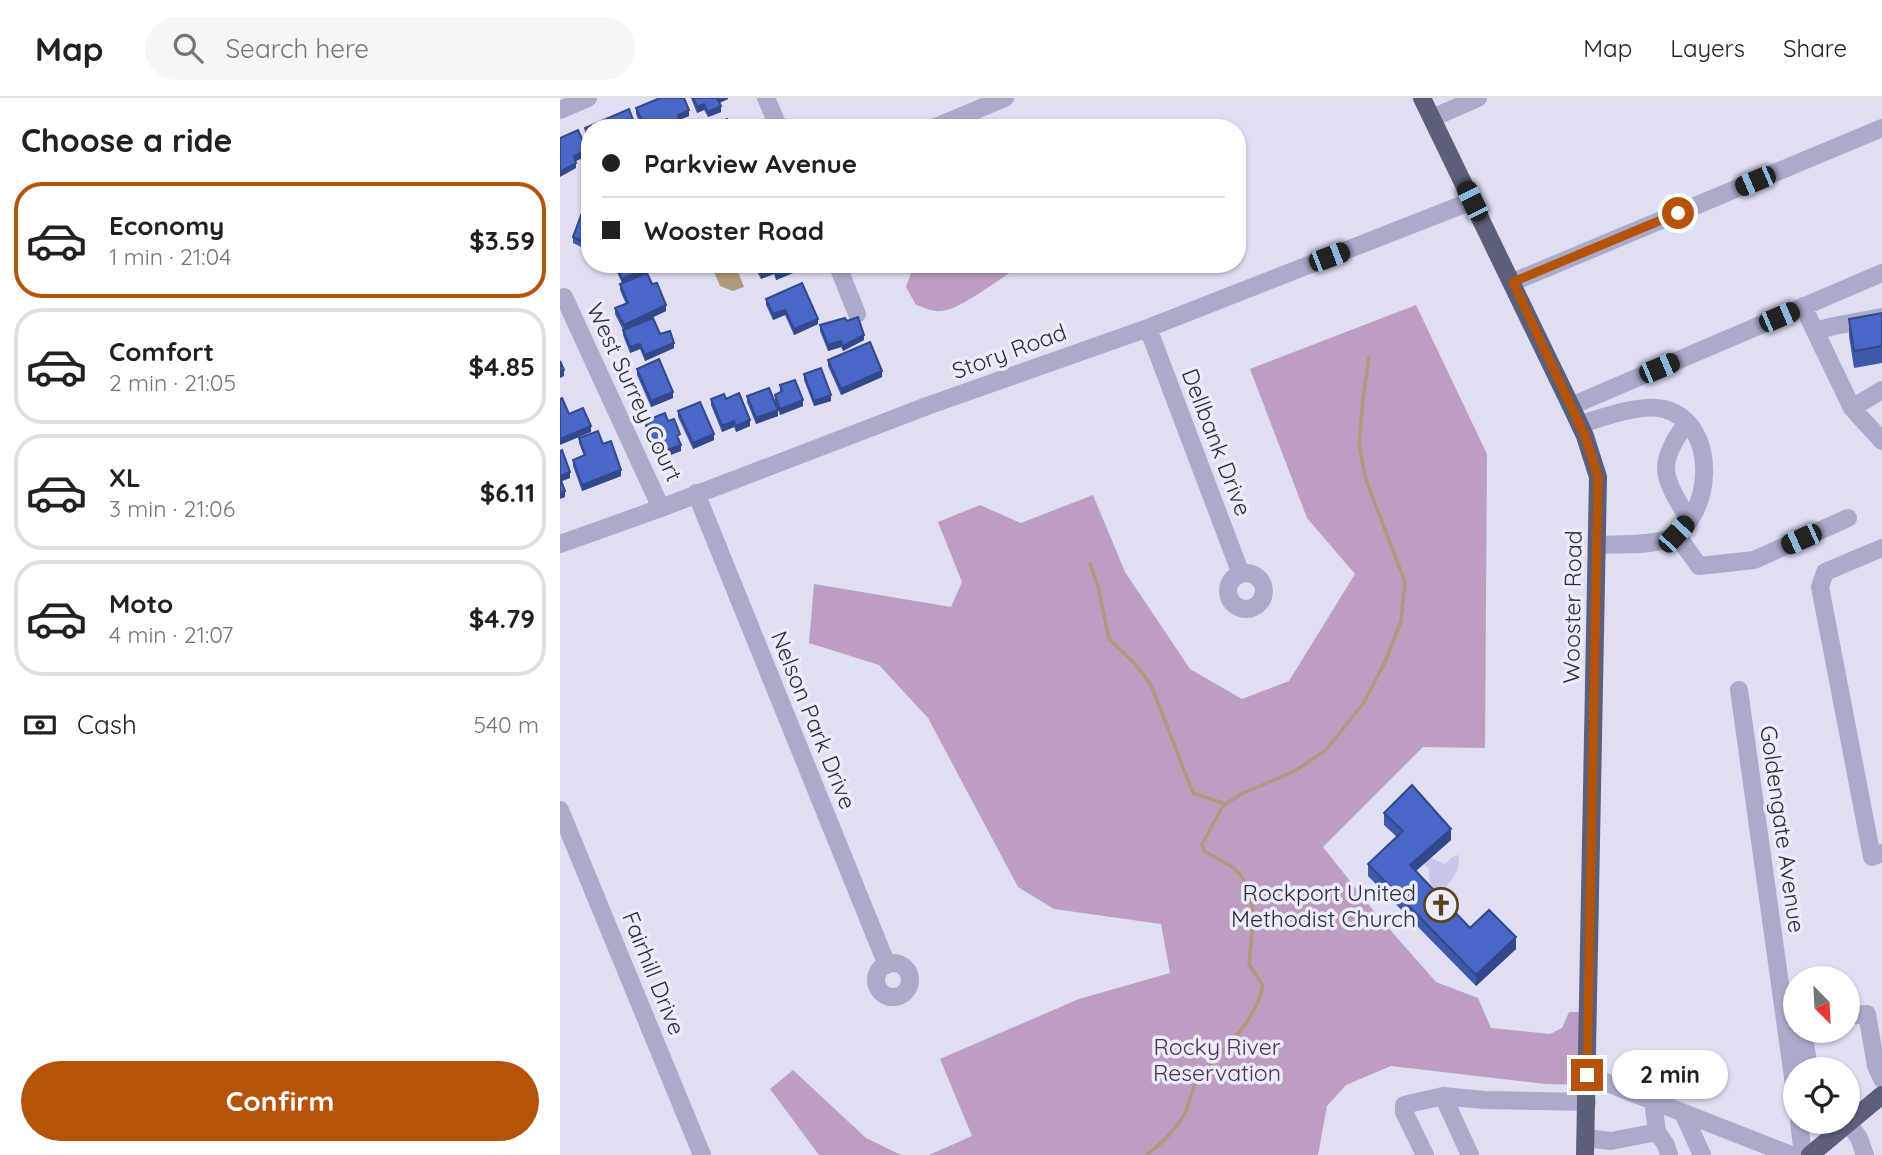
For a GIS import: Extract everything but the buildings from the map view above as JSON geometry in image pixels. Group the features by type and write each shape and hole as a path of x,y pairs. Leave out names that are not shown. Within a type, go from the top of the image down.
{"main road":[{"name":"Wooster Road","path":"1422,98 1580,424 1598,477 1586,1146"},
{"path":"1860,1113 1882,1095"},
{"path":"1810,1155 1835,1134"}],"street":[{"path":"560,110 588,98"},
{"path":"766,98 775,119"},
{"path":"955,119 1005,98"},
{"path":"1432,118 1478,98"},
{"path":"1513,282 1882,128"},
{"name":"Story Road","path":"560,544 1148,328 1472,201"},
{"path":"841,273 857,314"},
{"path":"1571,406 1882,273"},
{"name":"West Surrey Court","path":"564,297 661,508"},
{"path":"1803,306 1852,408 1881,438"},
{"path":"1815,331 1882,317"},
{"name":"Dellbank Drive","path":"1148,328 1241,574"},
{"path":"1852,408 1882,390"},
{"path":"1580,424 1618,413 1663,408 1696,430 1705,469 1698,504 1689,520 1676,534 1659,541 1597,545"},
{"path":"1687,422 1667,453 1665,466 1669,487 1689,520"},
{"name":"Nelson Park Drive","path":"696,493 887,965"},
{"path":"1676,534 1699,566 1754,559 1848,518"},
{"path":"1882,548 1825,572 1820,587 1872,857 1882,853"},
{"name":"Goldengate Avenue","path":"1739,690 1783,978"},
{"name":"Fairhill Drive","path":"560,810 702,1155"},
{"path":"1860,1015 1867,1014 1876,1066 1882,1079"},
{"path":"1587,1075 1791,1155"},
{"path":"1443,1097 1470,1155"},
{"path":"1422,1154 1404,1112 1404,1105 1443,1097 1587,1101"},
{"path":"1653,1101 1657,1132 1666,1144 1669,1155"},
{"path":"1683,1112 1702,1155"},
{"path":"1586,1146 1657,1132"},
{"path":"1800,1134 1803,1155"},
{"path":"1856,1134 1865,1155"}],"green space":[{"path":"911,273 1010,273 972,298 942,311 916,305 906,287"},
{"name":"Rocky River Reservation","path":"1416,305 1487,454 1485,748 1423,747 1323,847 1377,915 1436,982 1478,998 1491,1028 1550,1034 1562,1028 1569,1012 1586,1012 1584,1085 1545,1084 1391,1066 1346,1085 1327,1106 1318,1155 929,1155 972,1136 940,1059 1079,999 1170,973 1161,924 1054,909 1018,887 928,718 879,665 809,643 814,584 951,607 962,582 938,522 980,505 1021,523 1093,495 1125,572 1190,669 1242,699 1289,681 1355,574 1307,518 1250,369"},
{"path":"793,1070 866,1138 901,1155 819,1155 770,1089"}],"shaded area":[{"path":"714,273 739,273 744,287 733,291 720,286"},
{"path":"1459,855 1458,869 1451,881 1442,891 1433,888 1429,869 1424,864 1431,858 1445,864 1452,857"}],"waterway":[{"path":"1147,1155 1180,1121 1198,1079 1245,1025 1259,1000 1263,986 1249,964 1253,921 1251,894 1241,875 1231,866 1204,851 1202,844 1223,806 1241,794 1295,771 1326,750 1363,704 1385,662 1401,621 1405,582 1366,480 1359,445 1369,357"},
{"path":"1090,564 1099,590 1109,639 1135,664 1151,685 1193,793 1226,804"}],"place":[{"name":"Rockport United Methodist Church","path":"1441,905"}],"route":[{"path":"1587,1075 1598,477 1585,436 1513,282 1678,213"}]}
